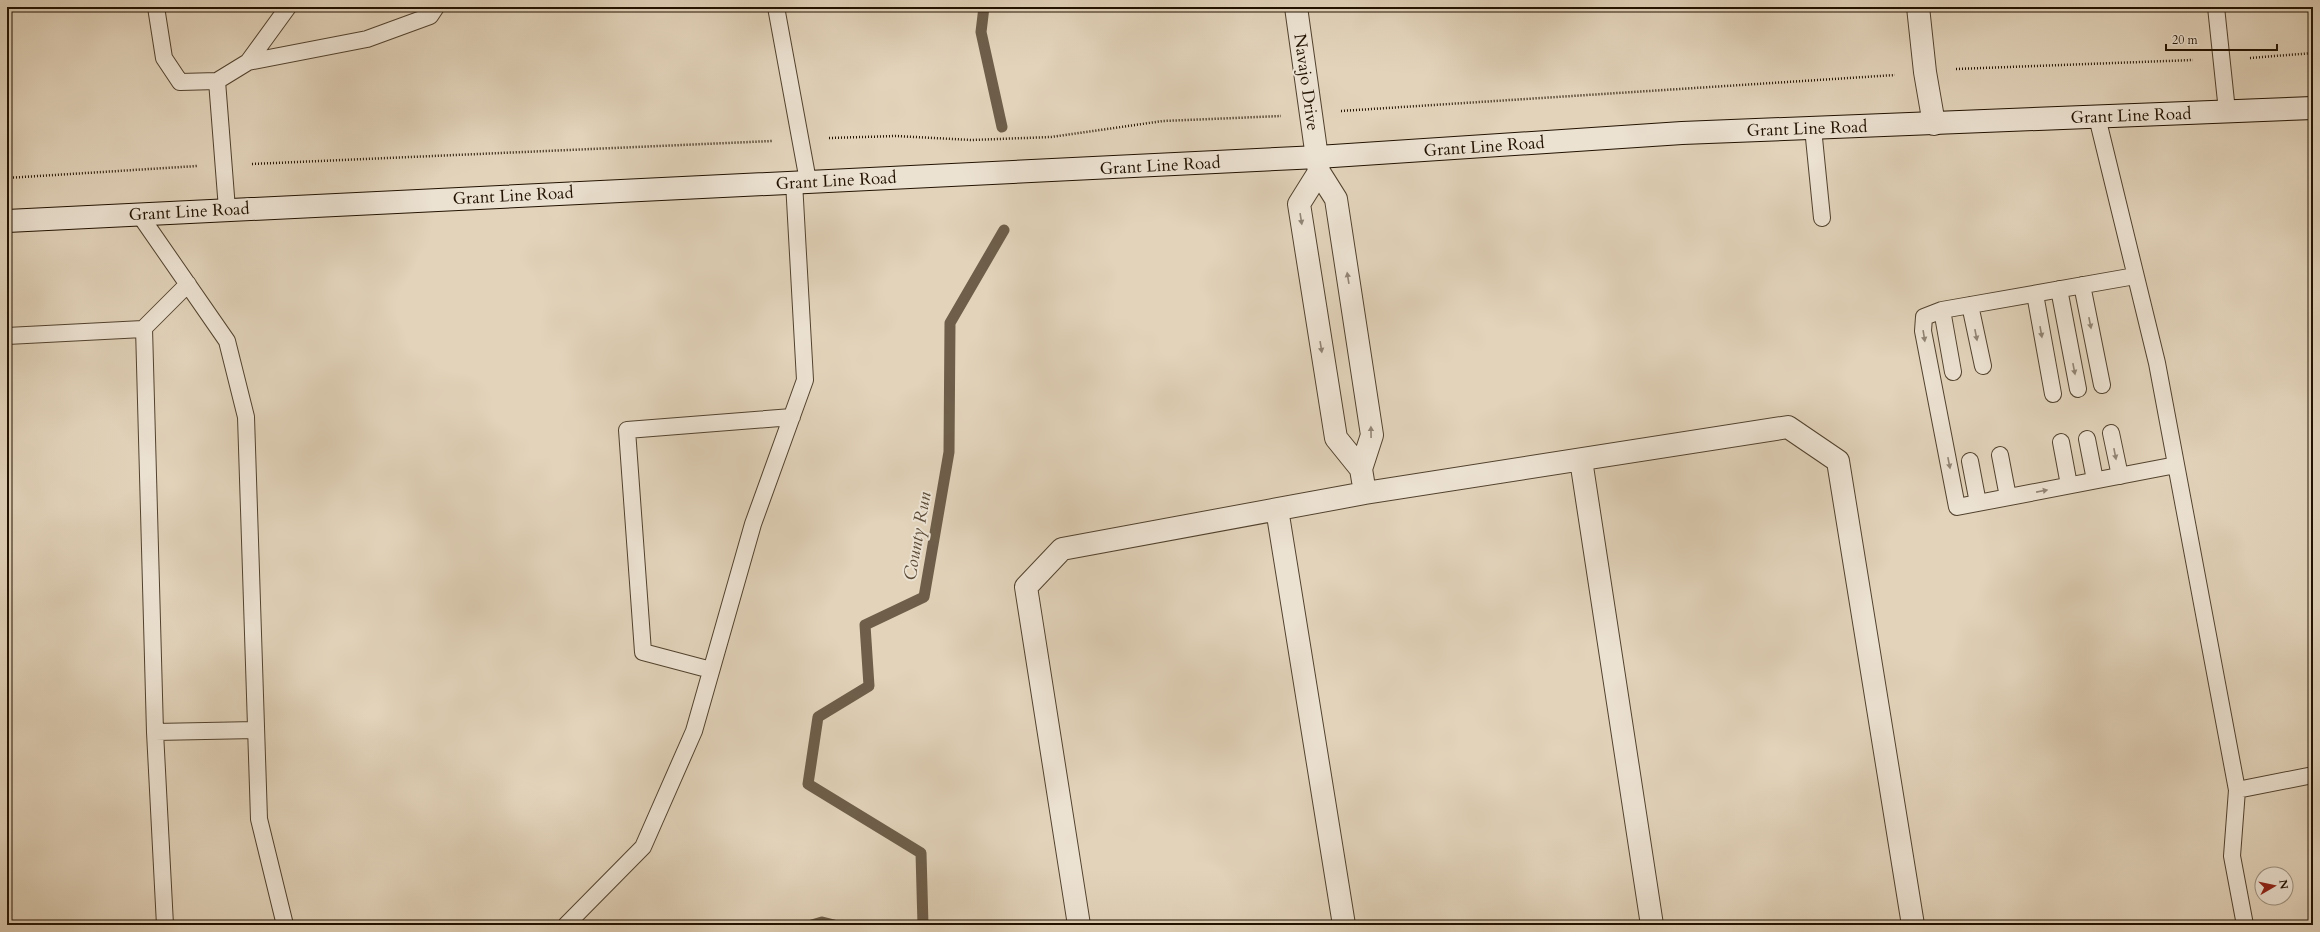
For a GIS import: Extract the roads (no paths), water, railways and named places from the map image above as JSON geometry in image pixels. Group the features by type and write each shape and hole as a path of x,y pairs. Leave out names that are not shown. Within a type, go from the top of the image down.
{"street":[{"name":"Navajo Drive","path":"1296,7 1318,164"},
{"path":"1918,7 1925,72 1934,124"},
{"name":"Grant Line Road","path":"7,221 801,181 1318,164 1682,133 2313,108"},
{"path":"1318,164 1299,204 1336,438 1361,469"},
{"path":"1318,164 1336,199 1372,435 1361,469 1365,493"},
{"path":"1079,925 1026,587 1062,549 1365,493 1788,427 1838,461 1913,925"},
{"path":"1581,460 1652,925"},
{"path":"1277,509 1344,925"}],"lane":[{"path":"156,7 164,58 180,82 217,81 248,62 367,39 430,16 436,7"},
{"path":"248,62 288,7"},
{"path":"566,925 643,847 694,731 752,524 805,380 801,181 776,7"},
{"path":"2216,7 2227,111"},
{"path":"217,81 227,209"},
{"path":"2097,117 2157,363 2237,790 2232,856 2245,925"},
{"path":"1813,128 1822,218"},
{"path":"139,214 227,341 246,417 259,819 285,925"},
{"path":"2135,276 1942,310 1924,317 1923,331 1957,507 2176,465"},
{"path":"7,336 144,328 188,284"},
{"path":"2082,285 2102,385"},
{"path":"2059,289 2078,389"},
{"path":"2035,294 2052,394"},
{"path":"1970,305 1982,366"},
{"path":"1942,310 1954,372"},
{"path":"144,328 156,732 165,925"},
{"path":"711,670 643,652 627,430 792,417"},
{"path":"2111,433 2120,476"},
{"path":"2087,439 2095,480"},
{"path":"2061,442 2069,485"},
{"path":"2000,455 2008,497"},
{"path":"1970,460 1978,503"},
{"path":"156,732 256,730"},
{"path":"2237,790 2313,775"}],"waterway":[{"name":"County Run","path":"984,7 981,32 1002,127"},
{"name":"County Run","path":"923,925 921,853 808,784 818,717 869,686 865,625 924,597 949,452 950,323 1004,230"},
{"name":"County Run","path":"812,925 822,922 834,925"}]}
